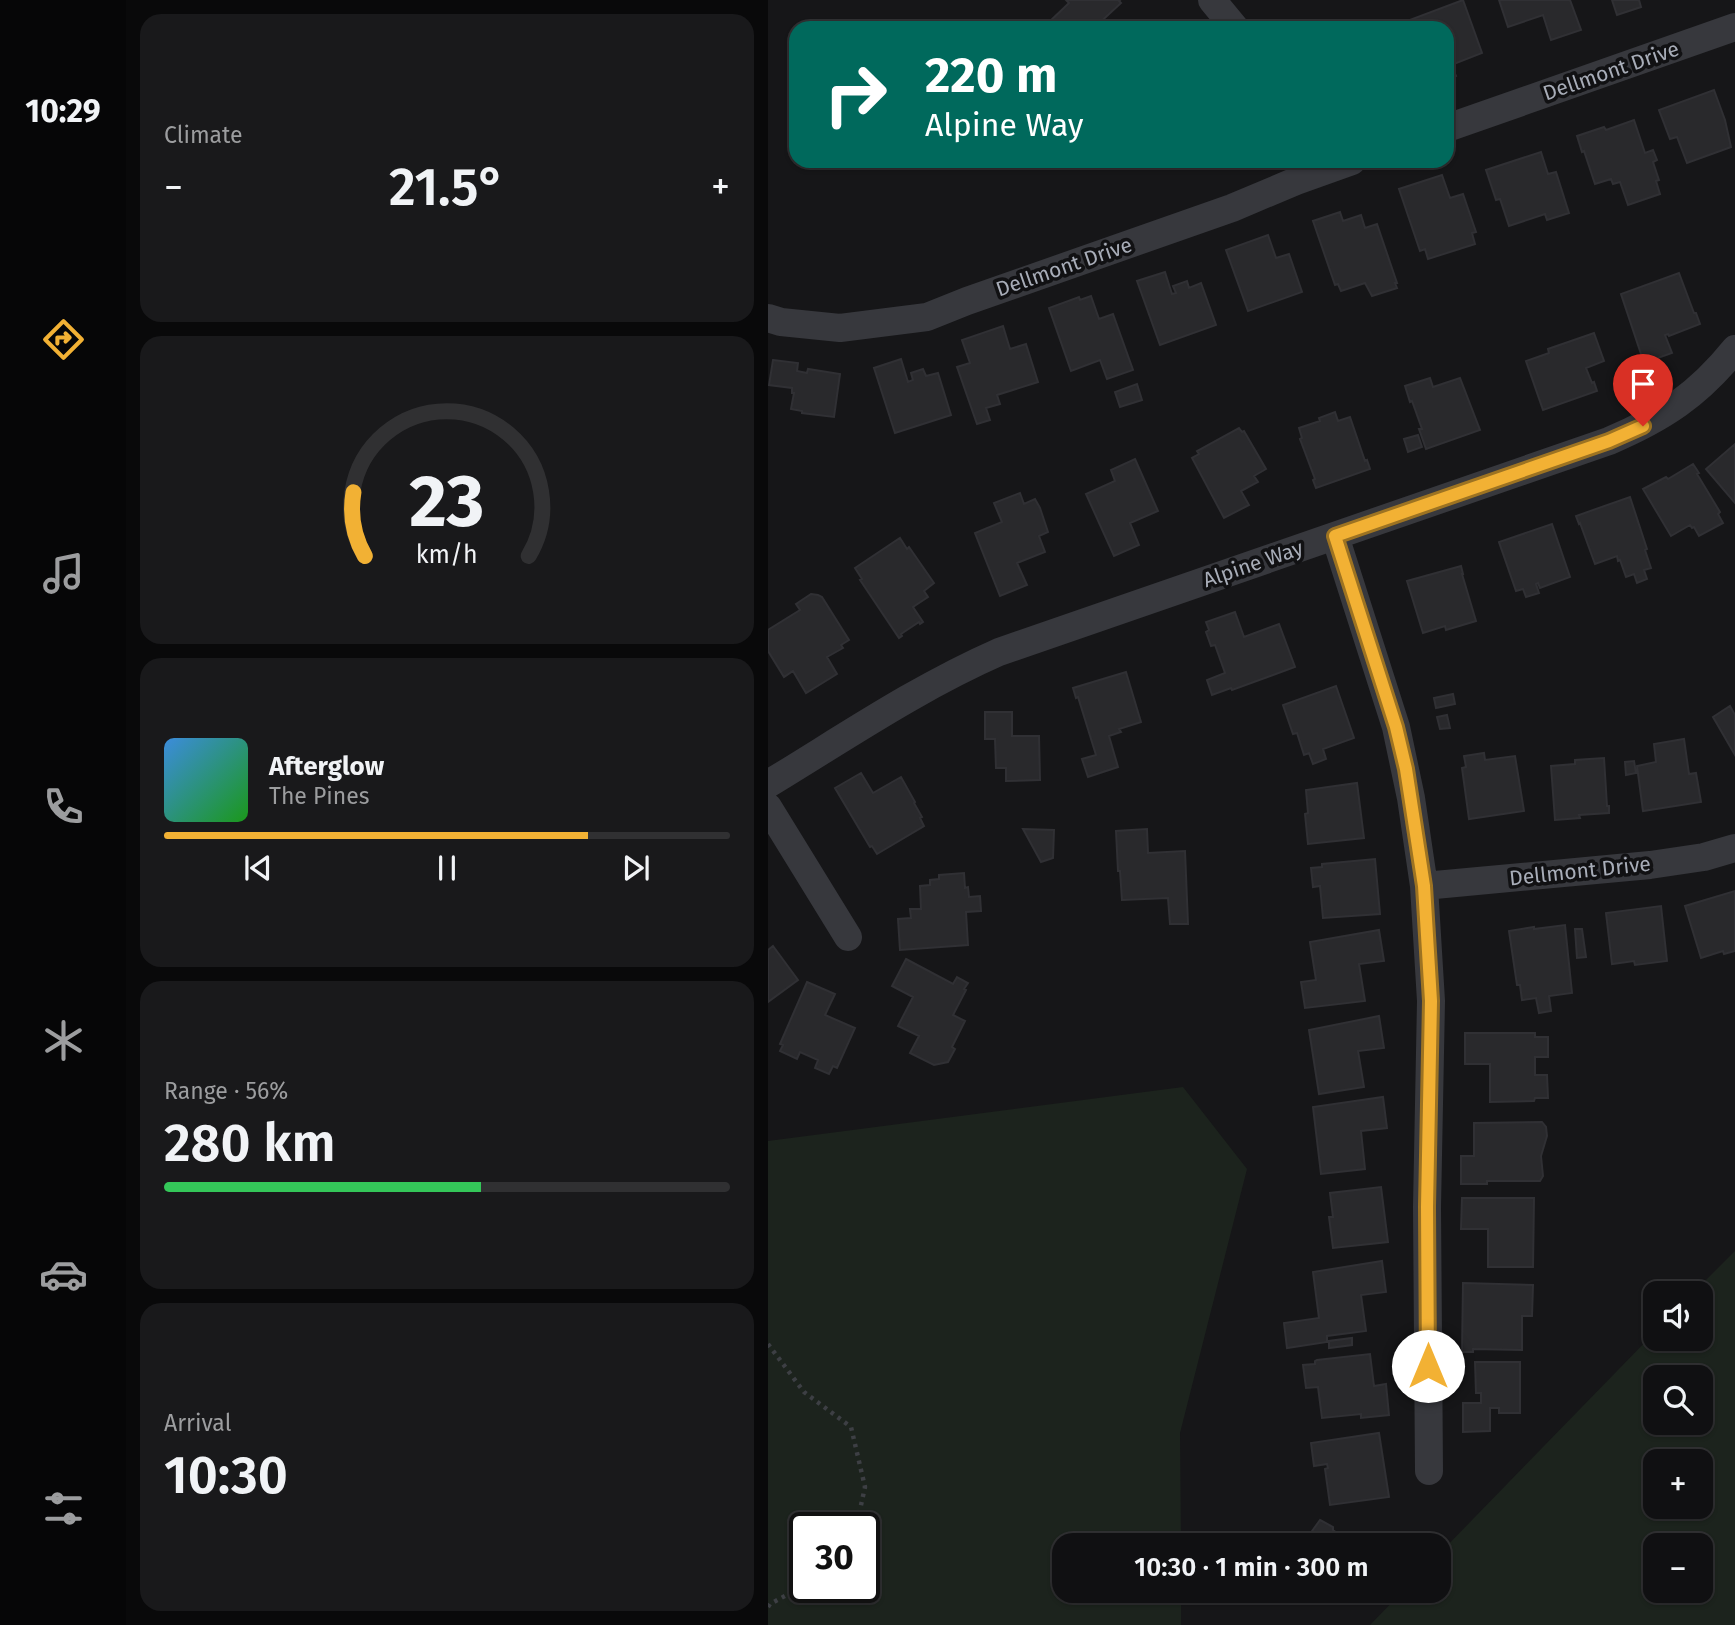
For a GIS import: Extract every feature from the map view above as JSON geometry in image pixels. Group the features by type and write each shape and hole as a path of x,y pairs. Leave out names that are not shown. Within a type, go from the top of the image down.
{"street":[{"path":"1212,0 1229,21"},
{"name":"Dellmont Drive","path":"1454,126 1735,27"},
{"name":"Dellmont Drive","path":"768,318 781,322 840,328 927,317 1232,208 1293,171 1311,168"},
{"name":"Alpine Way","path":"768,784 924,688 976,662 1609,441 1643,426 1674,407 1705,382 1735,349"},
{"path":"1335,536 1396,727 1408,779 1424,886 1431,1001 1427,1207 1429,1471"},
{"path":"768,807 847,937"},
{"name":"Dellmont Drive","path":"1424,886 1650,865 1704,857 1735,848"}],"path":[{"path":"768,1344 804,1392 851,1427 865,1487 860,1512"},
{"path":"768,1607 789,1594"}],"shaded area":[{"path":"1183,1087 1247,1169 1180,1433 1181,1533 1052,1533 1052,1603 1181,1603 1181,1625 768,1625 768,1141"},
{"path":"1735,1251 1735,1625 1370,1625 1391,1603 1451,1603 1451,1542 1643,1344 1643,1351 1713,1351 1713,1281 1705,1281"}],"building":[{"path":"1066,0 1120,0 1121,3 1102,21 1050,21 1069,3"},
{"path":"1463,0 1482,53 1454,64 1454,21 1407,21"},
{"path":"1499,0 1570,0 1581,30 1551,40 1543,15 1508,27"},
{"path":"1612,0 1639,0 1641,7 1617,15"},
{"path":"1714,90 1731,147 1687,163 1677,137 1670,139 1659,110"},
{"path":"1634,120 1645,153 1653,150 1657,160 1653,162 1660,194 1628,205 1620,182 1613,184 1611,179 1595,184 1577,136"},
{"path":"1541,152 1548,174 1556,172 1569,213 1547,220 1545,214 1509,226 1500,199 1496,200 1486,170"},
{"path":"1442,175 1450,198 1463,194 1476,232 1472,233 1475,244 1428,259 1425,249 1420,251 1399,189"},
{"path":"1340,212 1343,221 1361,215 1365,228 1377,224 1397,288 1372,296 1365,283 1341,291 1338,284 1335,285 1313,221"},
{"path":"1268,235 1276,258 1289,254 1302,292 1248,311 1226,250"},
{"path":"1165,272 1172,294 1176,293 1173,286 1187,281 1189,288 1201,283 1216,325 1160,345 1137,281"},
{"path":"1679,273 1700,324 1669,336 1665,335 1672,353 1644,363 1621,294"},
{"path":"1091,296 1099,319 1113,314 1133,370 1107,379 1100,360 1071,371 1049,308 1079,297 1080,300"},
{"path":"1003,326 1010,349 1026,344 1038,382 997,395 1000,404 986,408 990,420 977,424 957,367 970,363 962,340"},
{"path":"1594,333 1604,361 1586,368 1597,391 1543,410 1526,361 1549,353 1548,349"},
{"path":"901,359 908,382 913,380 911,373 923,369 926,376 938,373 951,415 895,433 874,368"},
{"path":"773,360 798,363 797,371 807,373 808,369 840,374 834,417 791,409 794,393 792,388 769,385"},
{"path":"1430,378 1433,387 1460,378 1480,430 1426,449 1419,429 1422,429 1405,386"},
{"path":"1137,384 1142,400 1120,407 1115,392"},
{"path":"1335,412 1338,421 1350,417 1370,469 1316,488 1299,428 1320,421 1319,418"},
{"path":"1239,428 1244,431 1266,469 1254,476 1258,482 1241,491 1249,505 1224,518 1192,458 1199,454 1197,451"},
{"path":"1418,435 1422,447 1408,452 1404,439"},
{"path":"1735,444 1735,503 1706,469"},
{"path":"1135,459 1158,511 1130,523 1139,545 1114,556 1086,494 1115,481 1111,470"},
{"path":"1693,464 1720,512 1718,514 1723,523 1699,536 1690,525 1671,536 1643,489 1666,477 1668,479"},
{"path":"1020,493 1024,504 1035,499 1040,508 1048,532 1039,536 1045,552 1017,563 1027,585 1000,596 975,533 1002,522 994,503"},
{"path":"1630,497 1651,568 1644,570 1647,579 1637,583 1634,574 1626,577 1617,556 1595,564 1576,516"},
{"path":"1552,524 1570,577 1540,588 1538,583 1539,593 1526,597 1523,589 1516,591 1499,542"},
{"path":"900,538 934,583 924,591 928,597 913,607 923,622 901,634 899,638 860,580 862,579 855,568"},
{"path":"1461,566 1476,621 1446,630 1445,626 1423,633 1407,581"},
{"path":"811,594 822,597 849,640 841,645 843,648 827,657 837,674 806,693 793,671 784,677 768,651 768,630 800,610 796,604"},
{"path":"1235,612 1244,637 1279,624 1295,667 1212,695 1207,680 1225,673 1215,645 1211,646 1206,622"},
{"path":"1126,672 1141,722 1119,729 1121,732 1109,736 1118,767 1088,777 1082,759 1096,755 1073,688"},
{"path":"1336,686 1354,738 1323,749 1326,759 1313,764 1309,753 1304,755 1297,733 1293,734 1283,705"},
{"path":"1453,694 1455,704 1436,708 1434,698"},
{"path":"1730,706 1735,715 1735,755 1713,717"},
{"path":"985,712 1012,712 1012,736 1039,736 1040,780 1006,781 1006,768 996,768 995,739 985,739"},
{"path":"1447,715 1450,728 1440,729 1437,717"},
{"path":"1684,739 1689,774 1696,773 1701,802 1643,811 1637,766 1656,762 1654,744"},
{"path":"1484,753 1485,760 1515,756 1524,811 1469,819 1462,768 1466,767 1464,756"},
{"path":"1604,758 1609,813 1555,820 1551,766 1575,764 1575,760"},
{"path":"1634,761 1636,773 1626,775 1625,762"},
{"path":"861,773 873,793 901,777 924,826 877,854 872,846 870,847 835,788"},
{"path":"1357,783 1364,838 1308,844 1306,790"},
{"path":"1023,829 1054,830 1053,858 1041,862"},
{"path":"1147,829 1148,853 1185,851 1188,924 1170,924 1168,898 1122,900 1116,831"},
{"path":"1375,859 1380,914 1323,918 1320,886 1313,887 1311,868 1322,867 1322,864"},
{"path":"964,873 969,897 980,896 981,911 966,912 968,945 900,950 898,919 911,918 910,909 921,909 920,886 930,885 930,880 939,879 939,875"},
{"path":"1735,891 1735,951 1724,954 1723,951 1701,958 1685,906"},
{"path":"1661,906 1667,961 1635,965 1634,961 1612,964 1606,913"},
{"path":"1565,925 1572,993 1549,996 1551,1011 1539,1013 1536,998 1522,1000 1520,985 1517,985 1509,931"},
{"path":"1575,929 1582,929 1586,957 1577,958"},
{"path":"1379,930 1384,961 1359,964 1365,1001 1305,1008 1301,982 1316,980 1310,942"},
{"path":"773,946 798,980 768,1002 768,950"},
{"path":"906,959 953,984 957,977 968,983 953,1015 965,1021 948,1062 934,1065 910,1053 919,1036 898,1026 913,997 892,986"},
{"path":"807,982 835,994 825,1015 855,1028 837,1068 833,1066 829,1074 815,1068 818,1060 800,1052 797,1059 780,1051 783,1045 780,1044"},
{"path":"1379,1016 1384,1048 1358,1051 1364,1087 1319,1094 1309,1030"},
{"path":"1465,1033 1535,1033 1535,1037 1548,1037 1548,1057 1535,1057 1535,1075 1547,1075 1548,1098 1490,1102 1490,1064 1465,1064"},
{"path":"1383,1097 1387,1128 1361,1131 1365,1169 1321,1174 1313,1107"},
{"path":"1542,1122 1547,1136 1541,1156 1543,1176 1540,1181 1461,1184 1461,1156 1474,1156 1474,1123"},
{"path":"1381,1187 1388,1242 1333,1248 1329,1217 1333,1217 1330,1193"},
{"path":"1462,1198 1534,1198 1533,1267 1488,1267 1488,1229 1461,1229"},
{"path":"1382,1261 1386,1292 1361,1295 1366,1331 1327,1336 1327,1342 1287,1348 1284,1323 1319,1318 1313,1272"},
{"path":"1463,1283 1533,1285 1532,1316 1522,1316 1522,1350 1473,1349 1473,1352 1462,1352"},
{"path":"1352,1338 1352,1345 1329,1348 1329,1341"},
{"path":"1370,1354 1374,1386 1386,1384 1389,1415 1361,1418 1361,1414 1322,1418 1318,1387 1306,1388 1303,1365 1315,1364 1317,1360"},
{"path":"1475,1362 1520,1362 1520,1413 1499,1413 1499,1408 1490,1408 1490,1431 1463,1432 1463,1403 1481,1403 1481,1393 1476,1393"},
{"path":"1379,1433 1389,1497 1330,1505 1325,1469 1328,1468 1327,1464 1314,1466 1311,1443"},
{"path":"1320,1520 1333,1527 1337,1533 1311,1533"}],"route":[{"path":"1428,1366 1427,1207 1431,1001 1424,886 1406,769 1396,727 1335,536 1609,441 1643,426"}]}
